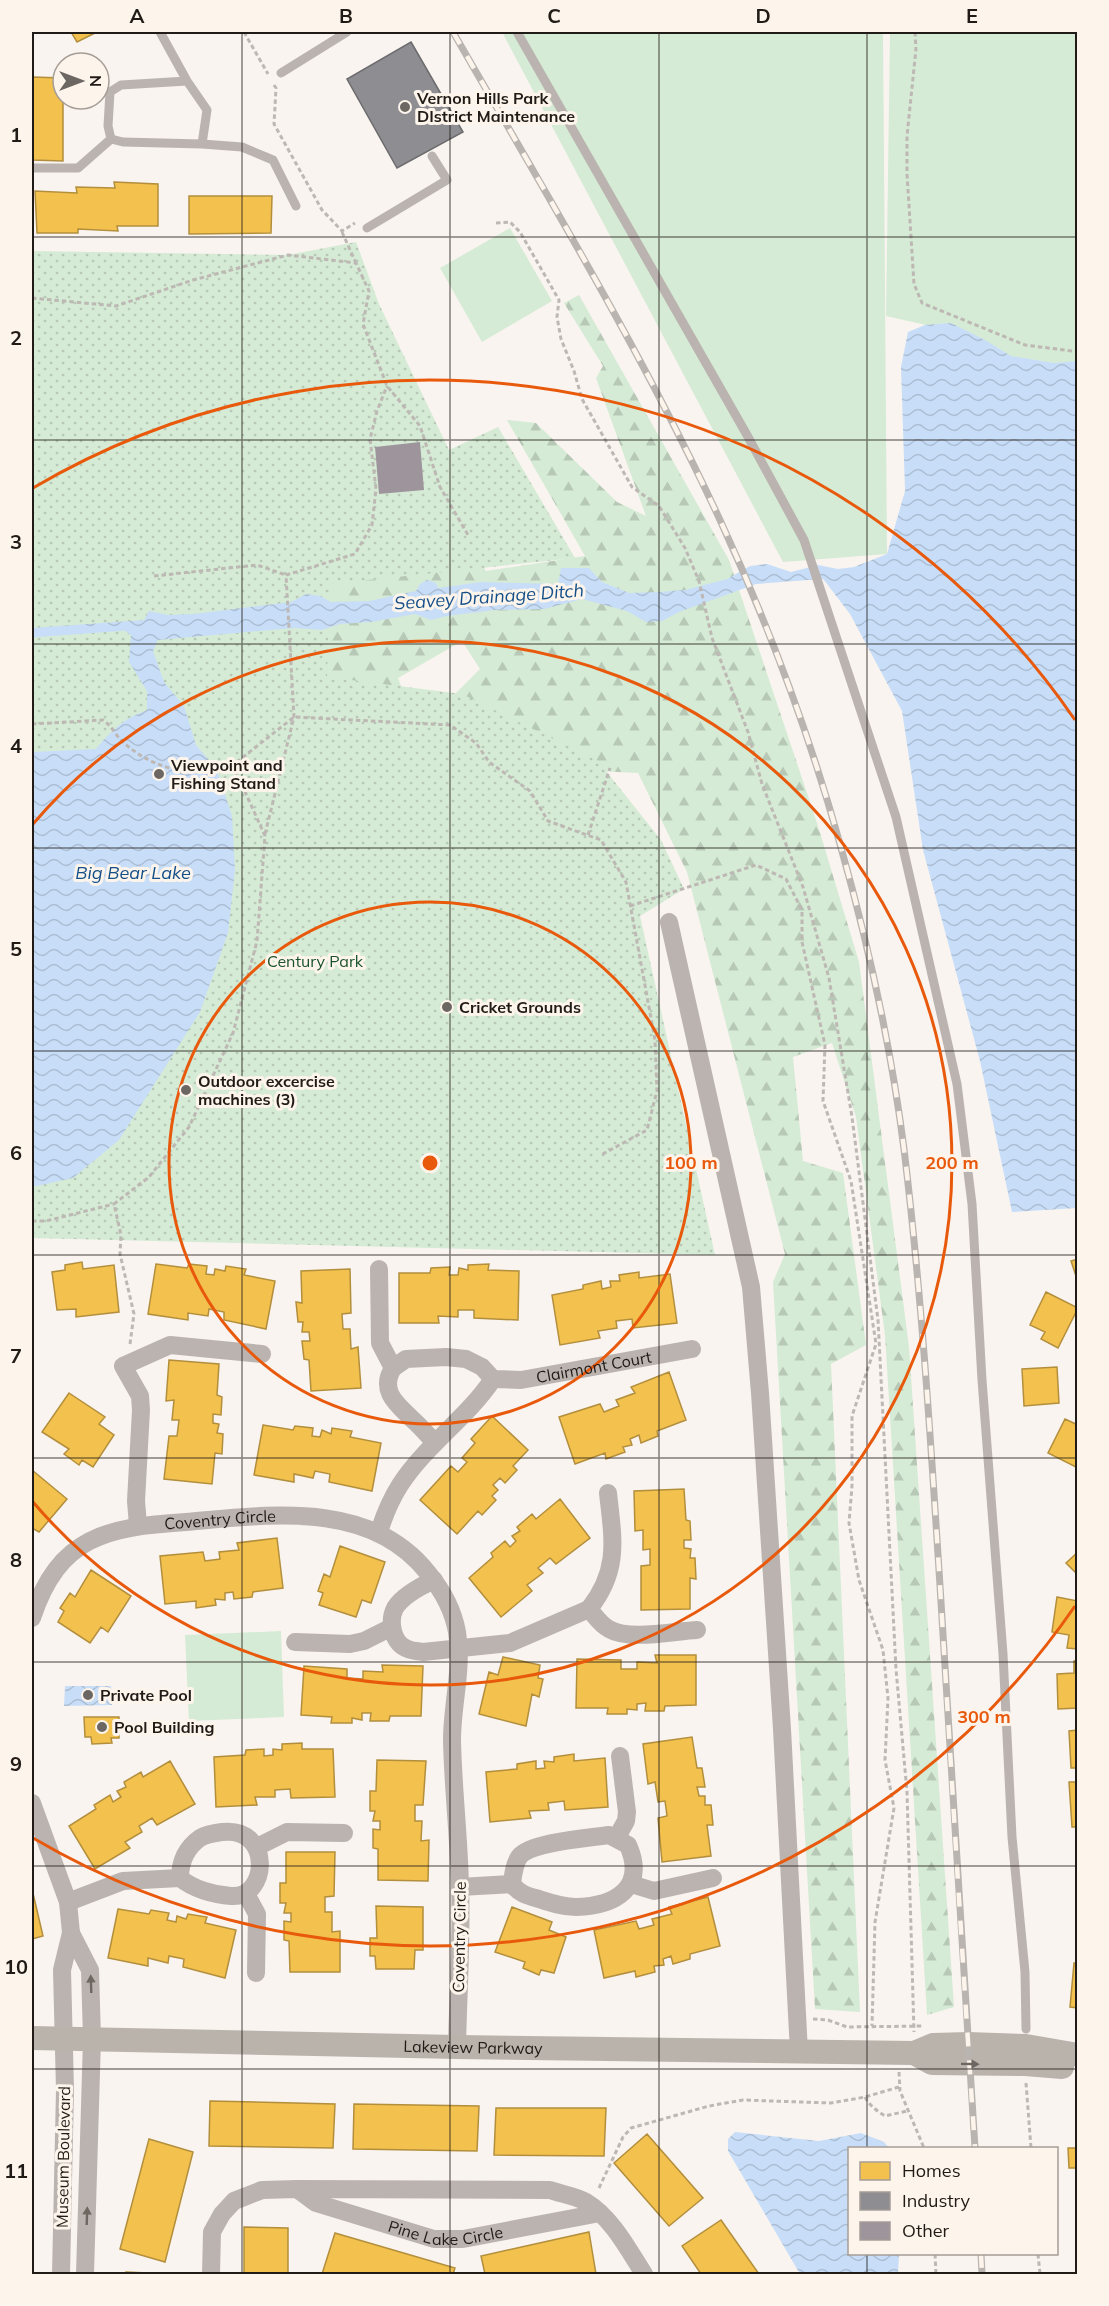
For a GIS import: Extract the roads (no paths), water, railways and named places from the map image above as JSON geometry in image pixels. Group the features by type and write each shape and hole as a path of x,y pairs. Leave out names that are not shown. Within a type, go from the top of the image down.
{"street":[{"path":"669,922 751,1287 782,1729 799,2052"},
{"path":"379,1269 380,1343 393,1368"},
{"path":"138,1525 136,1501 140,1396 123,1366 170,1345 262,1354"},
{"name":"Clairmont Court","path":"493,1379 521,1380 692,1350"},
{"path":"379,1532 400,1484 435,1443 481,1398 493,1379 482,1367 466,1359 446,1357 406,1359 393,1368 389,1374 387,1385 390,1396 435,1443"},
{"path":"434,1580 419,1587 395,1609 392,1627 394,1636 409,1649 423,1652 510,1642 589,1609 602,1593 612,1566 608,1493"},
{"name":"Coventry Circle","path":"32,1618 38,1598 66,1556 84,1543 138,1525 289,1516 331,1520 379,1532 400,1544 418,1560 434,1580 452,1613 458,1648 452,1738 460,1887 457,2047"},
{"path":"589,1609 606,1628 628,1635 698,1630"},
{"path":"295,1642 350,1644 364,1641 392,1627"},
{"path":"616,1837 626,1821 627,1812 620,1756"},
{"path":"32,1803 68,1902 71,1933 62,1970 63,2038"},
{"path":"68,1902 123,1881 180,1878 188,1885 208,1891 233,1897 246,1894 258,1880 257,1847 242,1833 231,1831 210,1834 192,1844 180,1867 180,1878"},
{"path":"257,1847 287,1832 344,1833"},
{"path":"609,1834 616,1837 628,1845 634,1870 627,1891 613,1900 576,1907 556,1905 518,1892 512,1884 514,1867 520,1855 532,1848 609,1834"},
{"path":"631,1884 654,1891 713,1878"},
{"path":"460,1887 512,1884"},
{"path":"246,1894 258,1914 256,1973"},
{"path":"71,1933 90,1970 92,2039"},
{"name":"Lakeview Parkway","path":"32,2038 914,2053 933,2045 968,2044 1026,2046 1077,2055"},
{"name":"Museum Boulevard","path":"61,2274 65,2090 63,2038"},
{"name":"Museum Boulevard","path":"85,2274 92,2039"},
{"name":"Lakeview Parkway","path":"914,2053 932,2063 1025,2064 1077,2069"},
{"name":"Pine Lake Circle","path":"297,2189 316,2203 434,2238 463,2239 600,2213"},
{"name":"Pine Lake Circle","path":"211,2274 212,2232 222,2214 234,2201 262,2190 297,2189 550,2190 585,2200 600,2213 621,2238 644,2274"}],"lane":[{"path":"160,32 187,81 207,110 202,144"},
{"path":"281,73 347,32"},
{"path":"517,32 747,435 807,547 896,817 957,1084 974,1237 983,1403 1004,1654 1012,1837 1025,1972 1026,2029"},
{"path":"111,139 108,126 110,92 121,85 187,81"},
{"path":"111,139 123,142 242,147 273,160 296,206"},
{"path":"32,168 78,168 111,139"},
{"path":"365,223 447,180 432,156"}],"water":[{"name":"Big Bear Lake","path":"951,323 1011,356 1054,363 1077,361 1077,1208 1012,1212 980,1061 923,850 902,711 850,614 822,579 756,584 679,612 662,621 646,622 627,611 582,599 544,609 495,610 431,620 415,614 371,622 340,624 322,630 294,628 158,640 153,651 164,682 184,706 196,745 217,770 232,816 235,870 228,933 200,1012 119,1140 73,1178 32,1187 32,752 96,749 119,725 147,710 147,691 129,662 131,635 121,628 32,634 32,628 144,620 149,611 168,615 193,614 291,602 306,594 320,596 331,602 369,601 416,591 420,584 427,580 436,583 438,588 481,582 558,584 561,568 589,568 602,582 629,593 685,590 727,579 750,566 767,564 791,572 818,565 838,569 854,567 887,554 905,491 901,367 908,332 925,325"},
{"name":"Private Pool","path":"65,1686 111,1686 112,1705 64,1706"},
{"path":"735,2132 819,2141 861,2133 884,2142 888,2147 848,2147 848,2255 899,2255 898,2274 800,2274 728,2151 728,2139"}],"waterway":[{"name":"Seavey Drainage Ditch","path":"32,635 127,628"}],"railway":[{"path":"453,32 626,334 720,520 755,599 801,720 828,802 860,919 878,995 892,1072 904,1149 915,1254 932,1465 975,2147"},
{"path":"981,2255 982,2274"}],"place":[{"name":"Vernon Hills Park DIstrict Maintenance","path":"405,107"},
{"name":"Viewpoint and Fishing Stand","path":"159,774"},
{"name":"Cricket Grounds","path":"447,1007"},
{"name":"Outdoor excercise machines (3)","path":"186,1090"},
{"name":"Private Pool","path":"88,1695"},
{"name":"Pool Building","path":"102,1727"}],"park label":[{"name":"Century Park","path":"315,961"}]}
